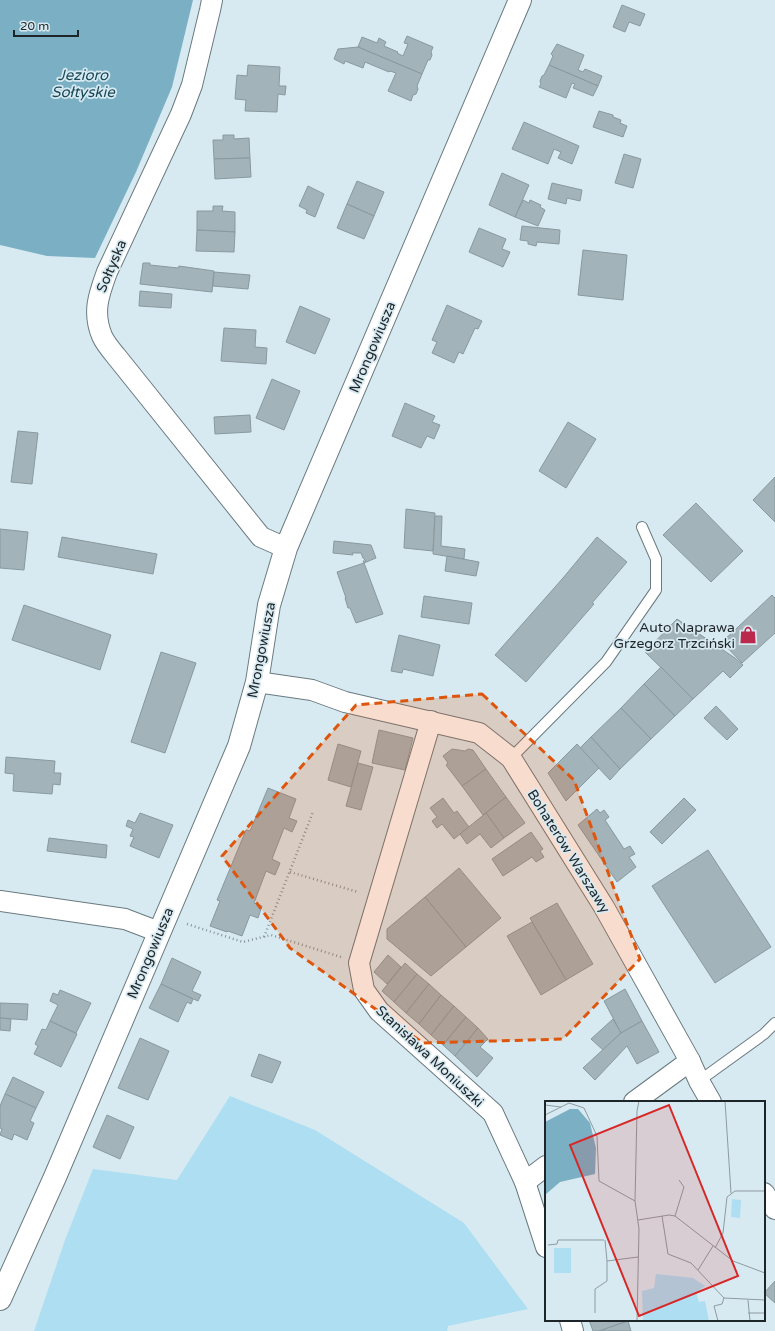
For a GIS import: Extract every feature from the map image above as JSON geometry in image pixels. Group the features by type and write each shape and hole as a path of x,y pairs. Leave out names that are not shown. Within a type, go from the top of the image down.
{"street":[{"name":"Sołtyska","path":"212,0 192,84 181,114 107,272 98,296 97,317 102,336 116,356 261,537 286,548"},
{"name":"Mrongowiusza","path":"0,1299 55,1177 239,746 257,682 269,605 286,548 520,0"},
{"name":"Bohaterów Warszawy","path":"257,682 312,690 345,702 479,733 511,758 604,907 690,1061 710,1101"},
{"name":"Stanisława Moniuszki","path":"431,721 359,963 364,990 379,1011 493,1113 525,1182 545,1244"},
{"path":"0,901 125,918 159,932"},
{"path":"635,1101 690,1061"},
{"path":"525,1182 545,1167"},
{"path":"765,1194 775,1209"},
{"path":"570,1321 573,1331"}],"lane":[{"path":"511,758 606,662 656,590 656,559 642,527"},
{"path":"699,1081 764,1034 775,1023"}],"path":[{"path":"263,937 313,812"},
{"path":"290,872 378,898"},
{"path":"181,922 243,942 270,935 359,963"}],"highlighted area":[{"path":"482,694 574,780 640,959 563,1039 423,1043 290,948 222,856 356,705"}],"shaded area":[{"path":"230,1096 315,1130 464,1223 528,1309 448,1326 447,1331 34,1331 65,1240 93,1169 177,1180"}],"water":[{"name":"Jezioro Sołtyskie","path":"0,0 193,0 172,87 136,172 95,258 47,256 0,245"}],"building":[{"path":"622,5 645,14 640,26 629,22 625,32 613,27"},
{"path":"407,36 433,47 430,60 428,60 422,74 358,47 362,37 377,43 379,38 386,42 384,46 398,52 397,53 403,56 408,44 404,43"},
{"path":"557,44 584,55 578,70 583,72 585,69 602,76 598,86 549,65 553,56 551,54"},
{"path":"358,47 422,74 417,86 418,89 416,94 413,95 411,101 388,91 396,73 389,72 365,62 363,68 345,61 344,64 334,59 338,49"},
{"path":"248,65 280,67 279,86 286,86 285,95 278,94 277,112 245,111 246,100 235,99 237,75 247,76"},
{"path":"549,65 598,86 593,96 573,88 575,84 572,83 566,98 539,87 542,76"},
{"path":"599,111 613,115 613,117 621,120 620,123 627,126 623,137 593,127"},
{"path":"524,122 579,146 572,164 558,158 561,152 554,149 548,164 512,149"},
{"path":"223,135 234,135 234,139 249,138 250,158 214,159 213,140 223,140"},
{"path":"624,154 641,159 633,188 615,183"},
{"path":"250,158 251,177 215,179 214,159"},
{"path":"502,173 529,185 515,217 489,205"},
{"path":"357,181 384,192 374,216 347,204"},
{"path":"552,183 582,190 580,201 567,198 566,204 548,199"},
{"path":"308,186 324,194 315,217 306,213 307,210 299,206"},
{"path":"523,200 529,203 530,200 541,205 540,207 545,210 538,226 515,217"},
{"path":"347,204 374,216 364,239 337,228"},
{"path":"213,206 223,206 222,211 235,212 235,232 197,230 197,211 213,211"},
{"path":"522,226 560,230 559,244 537,242 536,246 528,244 528,241 520,240"},
{"path":"479,228 506,239 502,249 510,252 503,267 469,252"},
{"path":"197,230 235,232 234,252 196,251"},
{"path":"583,250 627,255 623,300 578,295"},
{"path":"143,263 150,263 150,265 178,268 179,266 214,271 212,292 140,284"},
{"path":"214,272 250,275 248,289 213,286"},
{"path":"140,291 172,294 171,308 139,306"},
{"path":"447,305 482,321 478,329 475,328 463,354 459,352 454,363 432,353 437,342 432,340"},
{"path":"300,306 330,319 315,354 286,342"},
{"path":"224,328 256,330 255,347 267,348 266,364 221,361"},
{"path":"272,379 300,391 284,430 256,418"},
{"path":"405,403 435,416 432,422 440,425 434,439 427,436 421,448 392,436"},
{"path":"250,415 251,432 215,434 214,417"},
{"path":"568,422 596,439 566,488 539,471"},
{"path":"18,431 38,433 32,484 11,482"},
{"path":"775,477 775,522 753,500"},
{"path":"696,503 743,551 711,582 663,535"},
{"path":"406,509 435,513 433,551 404,548"},
{"path":"435,516 442,516 441,546 465,549 464,559 433,554"},
{"path":"0,529 28,532 24,570 0,568"},
{"path":"62,537 157,554 153,574 58,557"},
{"path":"597,537 627,562 592,603 594,604 526,682 495,655"},
{"path":"334,541 371,545 376,558 364,563 363,561 366,561 361,553 352,553 353,555 333,553"},
{"path":"447,556 479,562 476,576 445,571"},
{"path":"364,563 383,614 356,623 350,608 348,608 337,572"},
{"path":"772,595 775,598 775,633 742,663 722,642"},
{"path":"424,596 472,603 469,624 421,617"},
{"path":"24,605 111,635 100,670 12,640"},
{"path":"677,619 743,665 730,678 723,671 693,699 645,652"},
{"path":"399,635 440,645 433,676 403,669 402,673 391,671"},
{"path":"161,652 196,663 165,753 131,742"},
{"path":"661,667 693,699 675,716 644,684"},
{"path":"644,684 675,716 651,739 621,708"},
{"path":"716,706 738,729 727,740 704,718"},
{"path":"621,708 651,739 620,769 591,737"},
{"path":"379,730 413,738 405,770 372,763"},
{"path":"591,737 620,769 610,780 580,748"},
{"path":"338,744 361,751 351,787 328,780"},
{"path":"577,744 599,768 566,801 548,773"},
{"path":"452,749 465,751 468,749 473,750 486,769 462,786 446,765 448,763 443,756"},
{"path":"6,757 55,761 54,773 61,773 60,785 53,784 52,794 13,791 14,774 5,773"},
{"path":"358,763 373,767 361,810 346,806"},
{"path":"486,769 506,797 483,815 462,786"},
{"path":"268,788 296,799 289,818 297,821 292,832 284,828 272,859 280,863 275,875 266,871 254,903 262,906 258,918 250,915 242,936 210,926 220,901 217,900 246,830 250,831"},
{"path":"506,797 525,823 504,838 486,813"},
{"path":"443,798 454,813 457,811 469,827 454,839 442,824 437,828 432,821 437,817 430,808"},
{"path":"684,798 696,810 662,844 650,832"},
{"path":"597,809 600,813 604,810 609,817 605,820 624,849 630,846 635,854 629,857 636,867 617,882 578,825"},
{"path":"140,813 173,825 159,858 130,846 134,837 130,836 133,829 126,826 128,820 135,823"},
{"path":"486,813 504,838 491,848 480,834 467,844 460,834"},
{"path":"531,832 543,849 540,851 544,857 536,862 532,857 503,876 492,859"},
{"path":"49,838 107,845 106,858 47,851"},
{"path":"708,850 771,947 715,983 652,886"},
{"path":"459,868 501,918 466,947 425,897"},
{"path":"425,897 466,947 431,976 387,939 387,929"},
{"path":"557,903 593,964 566,980 530,918"},
{"path":"532,922 566,980 541,995 507,936"},
{"path":"388,955 401,967 387,984 374,972"},
{"path":"172,958 201,972 192,991 201,995 198,1001 161,984"},
{"path":"405,963 417,974 394,1002 382,991"},
{"path":"417,974 429,984 406,1013 394,1002"},
{"path":"161,984 193,999 191,1004 187,1002 178,1022 149,1008"},
{"path":"429,984 441,995 419,1024 406,1013"},
{"path":"625,989 642,1021 621,1033 604,1001"},
{"path":"60,990 91,1003 76,1033 50,1021 58,1005 50,1001 53,993 58,995"},
{"path":"441,995 454,1006 431,1035 419,1024"},
{"path":"0,1003 28,1004 27,1020 0,1018"},
{"path":"454,1006 466,1017 443,1045 431,1035"},
{"path":"466,1017 478,1028 455,1056 443,1045"},
{"path":"0,1018 11,1019 10,1031 0,1030"},
{"path":"613,1019 621,1033 603,1050 591,1039"},
{"path":"50,1021 77,1034 61,1067 34,1054 38,1046 35,1044 42,1029 46,1030"},
{"path":"642,1021 659,1052 637,1064 627,1046 595,1080 583,1068 621,1033"},
{"path":"478,1028 488,1039 480,1047 493,1058 477,1077 455,1056"},
{"path":"140,1038 169,1051 148,1100 118,1088"},
{"path":"259,1054 281,1062 272,1083 251,1076"},
{"path":"13,1077 44,1092 36,1108 5,1094"},
{"path":"5,1094 36,1108 30,1121 34,1123 27,1140 14,1134 12,1140 0,1135 2,1129 0,1128 0,1106"},
{"path":"107,1115 134,1127 120,1159 93,1147"},
{"path":"775,1281 775,1303 765,1294 765,1292"},
{"path":"589,1321 628,1321 599,1331 593,1331"},
{"path":"628,1321 631,1331 599,1331"}],"place":[{"name":"Auto Naprawa Grzegorz Trzciński","path":"748,635"}]}
